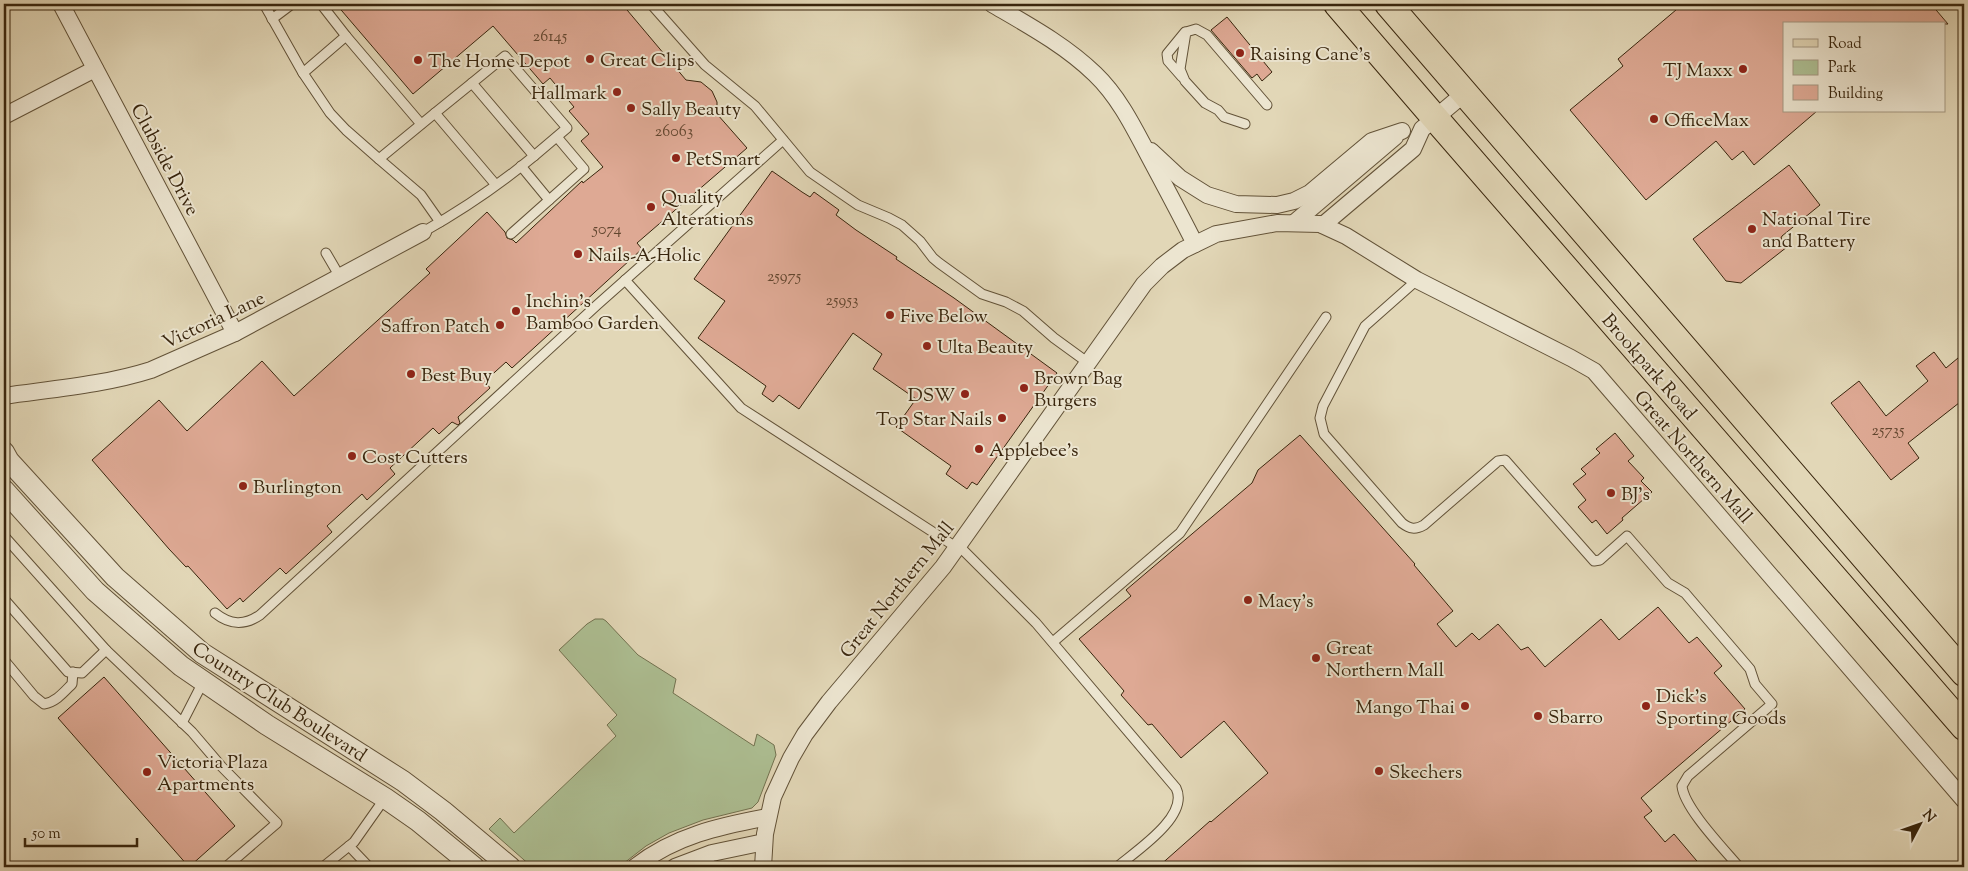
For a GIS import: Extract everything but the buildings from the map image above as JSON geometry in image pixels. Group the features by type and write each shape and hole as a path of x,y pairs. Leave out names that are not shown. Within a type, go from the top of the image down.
{"main road":[{"name":"Brookpark Road","path":"1337,4 1428,124 1964,726"},
{"name":"Brookpark Road","path":"1388,4 1964,673"}],"street":[{"name":"Clubside Drive","path":"61,4 236,333"},
{"path":"992,4 1067,50 1095,75 1120,104 1195,244"},
{"path":"4,116 95,69"},
{"path":"1323,225 1413,149 1428,124 1464,93"},
{"path":"1143,144 1173,172 1195,188 1224,201 1242,204 1277,205 1302,198 1317,188 1372,141 1428,124"},
{"path":"1295,222 1402,131"},
{"name":"Great Northern Mall","path":"763,867 764,842 773,797 784,771 813,723 935,577 1144,284 1168,261 1195,244 1216,234 1277,223 1295,222 1323,225 1346,236 1417,280 1571,358 1598,375 1964,800"},
{"name":"Victoria Lane","path":"4,396 137,374 236,333 423,232"},
{"name":"Country Club Boulevard","path":"4,452 9,460 115,577 202,653 403,781 443,811 510,867"},
{"name":"Country Club Boulevard","path":"4,490 95,591 203,682 267,726 385,798 474,867"},
{"path":"635,867 658,850 689,836 725,825 768,817"},
{"path":"675,867 712,853 764,842"}],"lane":[{"path":"264,4 303,73 341,124 421,195 440,222"},
{"path":"272,18 292,4"},
{"path":"321,4 421,124"},
{"path":"651,4 700,61 755,106 814,175 858,205 902,225 920,241 939,263 982,294 1023,312 1088,362"},
{"path":"1245,124 1224,117 1218,110 1204,103 1168,61 1167,54 1186,32 1196,29 1207,35 1267,105"},
{"path":"1185,81 1180,69 1186,32"},
{"path":"303,73 346,36"},
{"path":"379,159 505,56 567,128 496,185 423,232"},
{"path":"472,82 534,156"},
{"path":"434,113 496,185"},
{"path":"511,234 584,169 557,137"},
{"path":"215,613 223,620 240,624 252,621 260,615 625,280 783,140"},
{"path":"521,166 548,200"},
{"path":"326,252 340,277"},
{"path":"625,280 741,408 957,546 1053,642 1170,779 1178,793 1177,809 1168,824 1117,867"},
{"path":"1417,280 1365,326 1323,406 1320,418 1324,434 1402,523 1410,529 1424,525 1498,461 1505,460 1594,561 1600,560 1627,536 1668,583 1685,593 1750,669 1754,684 1772,704 1688,776 1682,786 1685,797 1699,818 1739,867"},
{"path":"1053,642 1180,533 1326,317"},
{"path":"4,536 106,650 182,723 277,823 226,867"},
{"path":"4,599 68,672 82,673 106,650"},
{"path":"4,660 34,696 44,704 50,703 72,684 73,672"},
{"path":"182,723 203,682"},
{"path":"323,867 354,842 385,798"},
{"path":"349,846 369,867"}],"green space":[{"path":"595,619 606,621 638,655 676,679 673,693 754,746 757,734 774,745 776,755 758,802 752,808 703,820 669,833 646,846 619,867 532,867 489,829 500,818 514,833 616,736 607,725 617,715 559,650"}],"place":[{"name":"Raising Cane's","path":"1240,53"},
{"name":"Great Clips","path":"590,59"},
{"name":"The Home Depot","path":"418,60"},
{"name":"TJ Maxx","path":"1743,69"},
{"name":"Hallmark","path":"617,92"},
{"name":"Sally Beauty","path":"631,108"},
{"name":"OfficeMax","path":"1654,119"},
{"name":"PetSmart","path":"676,158"},
{"name":"Quality Alterations","path":"651,207"},
{"name":"National Tire and Battery","path":"1752,229"},
{"name":"Nails-A-Holic","path":"578,254"},
{"name":"Inchin's Bamboo Garden","path":"516,311"},
{"name":"Five Below","path":"890,315"},
{"name":"Saffron Patch","path":"500,325"},
{"name":"Ulta Beauty","path":"927,346"},
{"name":"Best Buy","path":"411,374"},
{"name":"Brown Bag Burgers","path":"1024,388"},
{"name":"DSW","path":"965,394"},
{"name":"Top Star Nails","path":"1002,418"},
{"name":"Applebee's","path":"979,449"},
{"name":"Cost Cutters","path":"352,456"},
{"name":"Burlington","path":"243,486"},
{"name":"BJ's","path":"1611,493"},
{"name":"Macy's","path":"1248,600"},
{"name":"Great Northern Mall","path":"1316,658"},
{"name":"Mango Thai","path":"1465,706"},
{"name":"Dick's Sporting Goods","path":"1646,706"},
{"name":"Sbarro","path":"1538,716"},
{"name":"Skechers","path":"1379,771"},
{"name":"Victoria Plaza Apartments","path":"147,772"}]}
